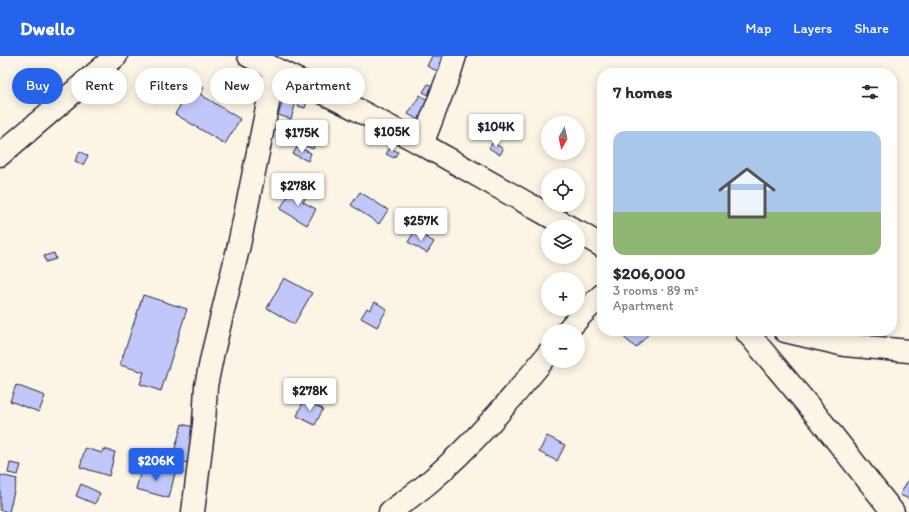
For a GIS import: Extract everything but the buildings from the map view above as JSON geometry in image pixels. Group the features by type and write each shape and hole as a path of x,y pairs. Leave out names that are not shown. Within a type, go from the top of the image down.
{"street":[{"path":"0,155 116,56"},
{"path":"249,56 274,68"},
{"path":"422,144 455,56"},
{"path":"193,512 204,424 206,386 239,245 272,88"},
{"path":"344,104 422,144 557,220"},
{"path":"585,236 597,243"},
{"path":"573,324 597,300"},
{"path":"750,336 822,422 892,512"},
{"path":"807,336 846,345 909,350"},
{"path":"390,512 427,483 471,442 541,362"}]}
